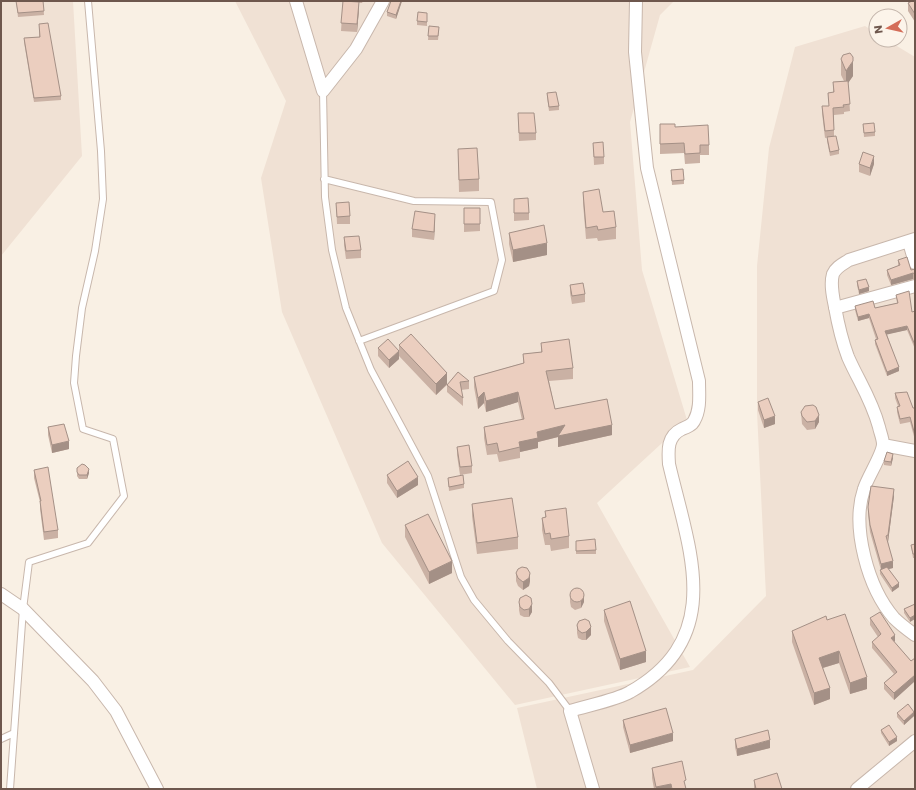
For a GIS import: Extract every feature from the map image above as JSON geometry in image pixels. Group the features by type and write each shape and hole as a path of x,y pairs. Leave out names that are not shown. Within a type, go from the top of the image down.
{"street":[{"path":"296,1 323,91"},
{"path":"323,91 356,49 383,1"},
{"path":"593,789 570,711 630,693 657,672 678,652 691,619 694,588 691,557 669,464 668,449 672,436 694,422 698,412 700,399 699,381 647,168 634,52 636,1"},
{"path":"915,263 912,240 849,260 839,266 833,273 832,283 835,308 848,357 870,399 883,445 864,489 860,510 860,532 873,585 879,597 894,618 915,635"},
{"path":"835,308 915,286"},
{"path":"883,445 915,451"},
{"path":"1,594 23,610 93,681 116,711 158,789"},
{"path":"857,789 915,741"}],"lane":[{"path":"10,789 23,610 29,562 88,543 124,496 113,439 83,429 74,383 82,308 95,251 103,199 101,151 88,1"},
{"path":"323,91 325,197 332,250 346,308 359,341 371,370 428,476 461,577 474,600 508,641 549,683 570,711"},
{"path":"324,179 414,200 491,202 502,260 494,291 359,341"},
{"path":"1,739 14,733"}],"shaded area":[{"path":"1,1 73,1 82,156 1,256"},
{"path":"235,1 674,1 660,15 630,122 642,270 687,420 597,503 690,667 515,705 382,543 282,312 261,178 286,101"},
{"path":"865,26 868,28 868,48 900,48 915,57 915,789 537,789 517,708 693,670 766,596 757,412 757,266 769,148 795,47"}],"building":[{"path":"16,1 43,1 44,11 18,13"},
{"path":"343,1 359,2 357,24 341,23"},
{"path":"391,1 401,1 396,15 387,12"},
{"path":"915,1 915,14 908,3"},
{"path":"418,12 427,13 427,22 417,21"},
{"path":"48,23 61,96 34,98 24,38 40,37 39,24"},
{"path":"429,26 439,27 438,36 428,36"},
{"path":"850,53 853,57 853,61 846,71 841,59 843,55"},
{"path":"848,81 850,104 843,105 844,107 833,108 834,130 825,131 822,106 829,106 828,93 834,92 833,82"},
{"path":"556,92 559,106 549,107 547,93"},
{"path":"518,113 534,113 536,133 519,133"},
{"path":"874,123 875,132 864,133 863,124"},
{"path":"660,124 675,124 675,127 708,125 709,145 700,145 700,153 685,154 684,143 660,144"},
{"path":"836,136 839,150 830,152 827,137"},
{"path":"603,142 604,157 594,157 593,143"},
{"path":"477,148 479,179 459,180 458,149"},
{"path":"863,152 874,156 870,168 859,164"},
{"path":"683,169 684,180 672,181 671,170"},
{"path":"599,189 603,212 614,211 616,227 598,230 597,226 586,228 583,192"},
{"path":"528,198 529,213 514,213 514,199"},
{"path":"349,202 350,216 337,217 336,203"},
{"path":"464,208 480,208 480,224 464,224"},
{"path":"415,211 435,214 434,232 412,229"},
{"path":"544,225 547,243 513,250 509,233"},
{"path":"359,236 361,250 346,251 344,237"},
{"path":"907,257 911,270 915,269 915,274 913,273 891,280 887,270 900,265 898,260"},
{"path":"866,279 869,287 859,290 857,281"},
{"path":"583,283 585,294 572,296 570,285"},
{"path":"909,291 912,312 915,311 915,345 907,326 885,331 899,367 887,372 875,340 878,339 869,314 858,317 855,306 873,301 875,308 898,303 896,295"},
{"path":"411,334 447,373 436,384 399,345"},
{"path":"388,339 399,351 389,360 378,348"},
{"path":"569,339 573,368 546,371 555,409 607,399 612,425 558,436 565,425 537,432 538,438 519,442 520,447 499,452 497,443 487,445 484,427 524,419 518,392 486,401 484,392 478,398 474,377 524,363 523,354 542,352 541,343"},
{"path":"458,372 469,381 460,382 463,398 447,385"},
{"path":"907,392 913,408 915,408 915,435 910,417 900,419 897,407 900,406 895,393"},
{"path":"768,398 775,416 764,420 758,402"},
{"path":"813,405 816,407 819,415 815,421 807,422 802,416 801,412 805,406"},
{"path":"64,424 69,441 52,445 48,427"},
{"path":"469,445 472,466 460,467 457,447"},
{"path":"887,452 893,454 891,462 884,461"},
{"path":"408,461 418,477 397,491 387,475"},
{"path":"82,464 89,469 87,475 79,475 77,472 77,468"},
{"path":"48,467 58,530 44,532 41,501 34,470"},
{"path":"463,475 464,484 449,487 448,478"},
{"path":"871,486 894,489 888,535 886,536 893,561 881,564 870,525 868,507"},
{"path":"512,498 518,537 477,543 472,504"},
{"path":"566,508 569,536 551,539 550,533 545,534 542,518 546,517 545,511"},
{"path":"428,514 452,561 429,572 405,525"},
{"path":"595,539 596,550 576,551 576,541"},
{"path":"915,544 915,554 913,554 911,545"},
{"path":"522,567 527,568 530,573 529,578 523,582 518,578 516,573 518,569"},
{"path":"887,567 899,583 892,588 880,570"},
{"path":"577,588 582,590 584,595 582,600 577,602 572,600 570,595 572,590"},
{"path":"526,595 531,598 532,604 529,609 524,610 520,607 519,602 520,598"},
{"path":"630,601 646,651 620,659 604,610"},
{"path":"915,604 915,615 910,618 904,609"},
{"path":"880,612 895,635 891,638 911,661 915,658 915,675 894,693 884,683 897,672 872,642 881,634 870,618"},
{"path":"845,614 867,677 850,683 839,651 819,658 830,688 814,693 792,631 826,616 827,620"},
{"path":"585,619 589,621 591,627 586,632 582,633 578,630 577,625 579,621"},
{"path":"908,704 914,712 904,721 897,713"},
{"path":"666,708 673,733 630,745 623,720"},
{"path":"889,725 897,737 889,742 881,730"},
{"path":"768,730 770,740 737,749 735,739"},
{"path":"682,761 686,780 684,781 686,789 672,789 671,784 656,787 652,768"},
{"path":"777,773 782,789 756,789 754,780"}]}
